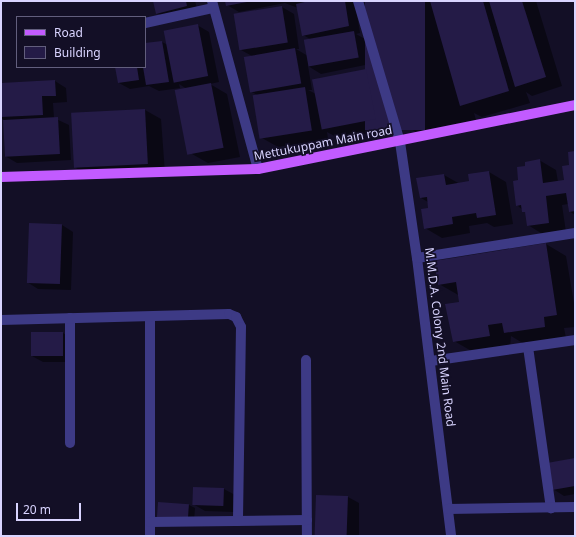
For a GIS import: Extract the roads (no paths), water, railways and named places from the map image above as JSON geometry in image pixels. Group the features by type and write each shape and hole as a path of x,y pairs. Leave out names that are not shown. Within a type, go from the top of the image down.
{"main road":[{"name":"Mettukuppam Main road","path":"1,177 258,169 400,142 575,105"}],"street":[{"name":"M.M.D.A. Colony 2nd Main Road","path":"358,1 400,142 431,361 451,536"},
{"path":"146,23 212,4 258,169"},
{"path":"417,258 575,233"},
{"path":"1,320 229,314 239,321 241,327 238,521"},
{"path":"150,317 150,536"},
{"path":"70,318 70,443"},
{"path":"431,361 575,340"},
{"path":"528,347 551,508"},
{"path":"306,360 307,536"},
{"path":"448,509 575,508"},
{"path":"150,522 307,520"}]}
